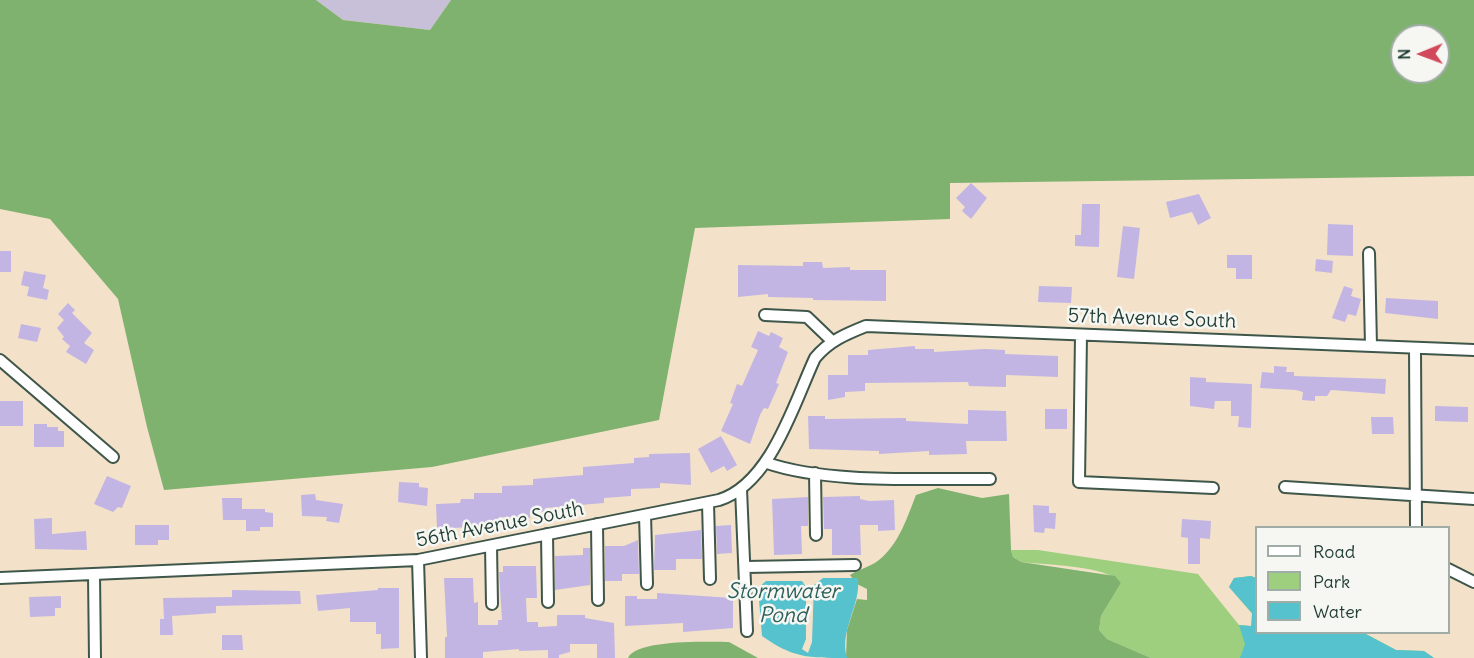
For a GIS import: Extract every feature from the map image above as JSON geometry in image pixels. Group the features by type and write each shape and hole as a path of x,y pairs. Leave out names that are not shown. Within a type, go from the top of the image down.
{"street":[{"path":"1369,253 1371,346"},
{"path":"765,315 807,317 832,341 814,358 767,463 790,471 815,473 990,479"},
{"name":"57th Avenue South","path":"832,341 866,326 1474,350"},
{"path":"1081,335 1079,482 1213,488"},
{"path":"1414,348 1416,526"},
{"path":"0,360 113,457"},
{"name":"56th Avenue South","path":"0,578 418,560 730,497 767,463"},
{"path":"815,473 816,535"},
{"path":"1285,487 1474,498"},
{"path":"741,489 747,631"},
{"path":"708,503 710,579"},
{"path":"645,515 647,584"},
{"path":"597,525 598,600"},
{"path":"547,534 548,602"},
{"path":"491,546 492,604"},
{"path":"418,560 421,658"},
{"path":"746,567 855,565"},
{"path":"1450,569 1474,582"},
{"path":"94,575 95,658"}],"shaded area":[{"path":"316,0 451,0 430,30 343,20"}],"green space":[{"path":"0,0 316,0 343,20 430,30 451,0 1474,0 1474,176 950,183 950,219 695,228 659,420 432,467 164,490 118,299 50,219 0,209"},
{"path":"938,488 982,498 1009,494 1011,550 1013,557 1021,562 1115,576 1121,583 1101,616 1099,630 1107,639 1151,658 846,658 847,630 857,599 867,600 867,589 857,584 850,575 876,562 886,554 902,530 916,495"},
{"path":"1011,550 1038,550 1198,574 1239,625 1251,626 1254,616 1229,587 1234,578 1251,576 1255,578 1255,634 1366,634 1396,650 1424,651 1434,658 1151,658 1107,639 1099,630 1101,616 1121,583 1114,577 1089,569 1021,562 1013,557"},
{"path":"729,642 758,658 628,658 645,647 674,643"}],"water":[{"name":"Stormwater Pond","path":"823,578 858,578 856,598 846,638 847,658 822,658 792,653 762,636 758,588 766,581 802,581 806,587 806,639 802,649 808,653 812,642 814,585"},
{"path":"1234,578 1255,578 1255,634 1366,634 1396,650 1424,651 1434,658 1240,658 1245,644 1239,625 1251,626 1252,613 1229,587"}],"building":[{"path":"971,183 987,198 971,219 962,211 965,207 956,198"},
{"path":"1199,194 1211,218 1198,225 1192,212 1170,218 1166,202"},
{"path":"1082,204 1100,204 1099,247 1075,246 1075,235 1081,235"},
{"path":"1328,224 1353,225 1353,256 1327,255"},
{"path":"1123,226 1140,228 1134,279 1117,277"},
{"path":"0,251 11,251 11,272 0,272"},
{"path":"1227,255 1252,255 1252,279 1236,279 1236,268 1227,268"},
{"path":"1316,259 1333,261 1332,273 1315,271"},
{"path":"803,262 822,262 823,268 850,267 850,270 886,270 886,301 813,300 813,298 768,297 768,294 738,297 738,265 803,266"},
{"path":"24,271 46,275 43,288 49,290 47,300 27,296 29,287 21,285"},
{"path":"1039,286 1072,287 1071,303 1038,302"},
{"path":"1344,286 1353,289 1351,296 1361,299 1356,316 1348,314 1345,322 1332,318"},
{"path":"1386,298 1438,301 1438,319 1385,313"},
{"path":"68,303 75,310 72,313 92,333 84,343 94,350 86,364 66,352 70,346 62,339 64,337 57,328 64,320 58,314"},
{"path":"21,324 41,328 37,342 18,338"},
{"path":"758,331 769,336 771,332 783,338 779,347 788,352 776,383 779,384 768,409 764,408 760,415 750,444 721,431 733,404 730,403 737,384 742,386 758,350 751,347"},
{"path":"915,346 915,349 934,349 934,352 985,349 1005,350 1005,354 1058,356 1058,377 1006,375 1006,387 969,386 968,382 865,383 865,391 845,392 845,397 828,400 828,375 848,375 848,355 868,355 868,350"},
{"path":"1274,366 1287,367 1286,372 1294,372 1294,376 1386,379 1385,394 1331,390 1327,396 1315,396 1315,401 1302,400 1303,392 1296,390 1260,388 1262,372 1274,373"},
{"path":"1190,377 1206,378 1206,382 1252,384 1251,428 1238,427 1239,416 1231,416 1231,401 1215,401 1214,409 1190,406"},
{"path":"0,401 23,401 23,426 0,426"},
{"path":"1435,406 1468,407 1468,422 1435,421"},
{"path":"1045,409 1067,409 1067,429 1045,429"},
{"path":"968,410 1006,411 1007,441 966,441 967,454 929,455 929,451 879,454 879,451 809,449 808,416 825,416 825,419 906,418 906,421 968,424"},
{"path":"1371,417 1393,417 1394,434 1372,434"},
{"path":"34,424 47,424 47,427 58,427 58,431 64,431 64,447 34,447"},
{"path":"721,436 737,465 727,471 724,466 711,473 698,449"},
{"path":"690,453 691,485 660,483 660,488 631,489 631,496 604,498 604,503 545,508 545,512 530,512 530,518 499,517 499,521 486,522 486,526 437,529 436,504 460,503 461,499 474,499 474,493 502,493 502,486 533,485 533,479 583,475 583,467 634,463 634,458 649,457 649,454"},
{"path":"107,476 131,486 122,508 118,507 113,512 94,504"},
{"path":"399,482 419,483 419,487 428,488 427,506 398,502"},
{"path":"315,494 316,500 343,504 339,523 326,521 327,517 302,516 301,495"},
{"path":"860,496 860,499 869,501 894,500 895,530 878,531 878,525 860,525 861,555 832,555 832,529 824,529 823,497"},
{"path":"808,497 808,526 801,526 802,554 774,555 772,499"},
{"path":"222,498 242,498 242,509 265,509 265,512 273,513 273,527 260,527 260,531 246,531 246,520 223,520"},
{"path":"1033,505 1049,506 1049,513 1056,513 1055,529 1045,528 1044,533 1034,532"},
{"path":"52,518 52,534 86,531 87,550 35,549 34,519"},
{"path":"1182,519 1211,521 1210,539 1200,538 1200,564 1188,564 1188,538 1181,537"},
{"path":"135,525 169,525 169,540 158,540 158,545 135,545"},
{"path":"731,525 732,553 717,554 716,526"},
{"path":"701,530 702,559 676,559 676,570 654,570 655,535"},
{"path":"638,540 639,574 622,574 622,581 605,581 605,546 624,546"},
{"path":"583,548 590,548 590,585 555,590 555,556 583,555"},
{"path":"503,566 536,566 537,598 526,598 527,622 538,622 538,627 557,626 557,615 585,615 585,618 614,623 615,658 597,658 597,644 570,644 570,652 559,655 559,658 548,658 548,650 519,651 519,649 483,652 483,658 445,658 445,637 447,637 444,578 473,578 474,603 478,602 478,625 498,625 498,620 502,620 499,572 503,572"},
{"path":"378,588 399,588 399,648 381,649 381,634 376,634 376,622 350,622 350,608 318,611 316,595 378,590"},
{"path":"232,590 300,591 301,604 216,606 216,613 172,616 173,635 160,635 160,619 164,619 163,598 232,597"},
{"path":"657,593 733,598 733,628 683,632 683,623 625,626 625,596 637,596 637,599 657,599"},
{"path":"61,596 61,608 55,608 55,616 30,617 29,597"},
{"path":"222,635 242,635 243,650 222,650"}]}
